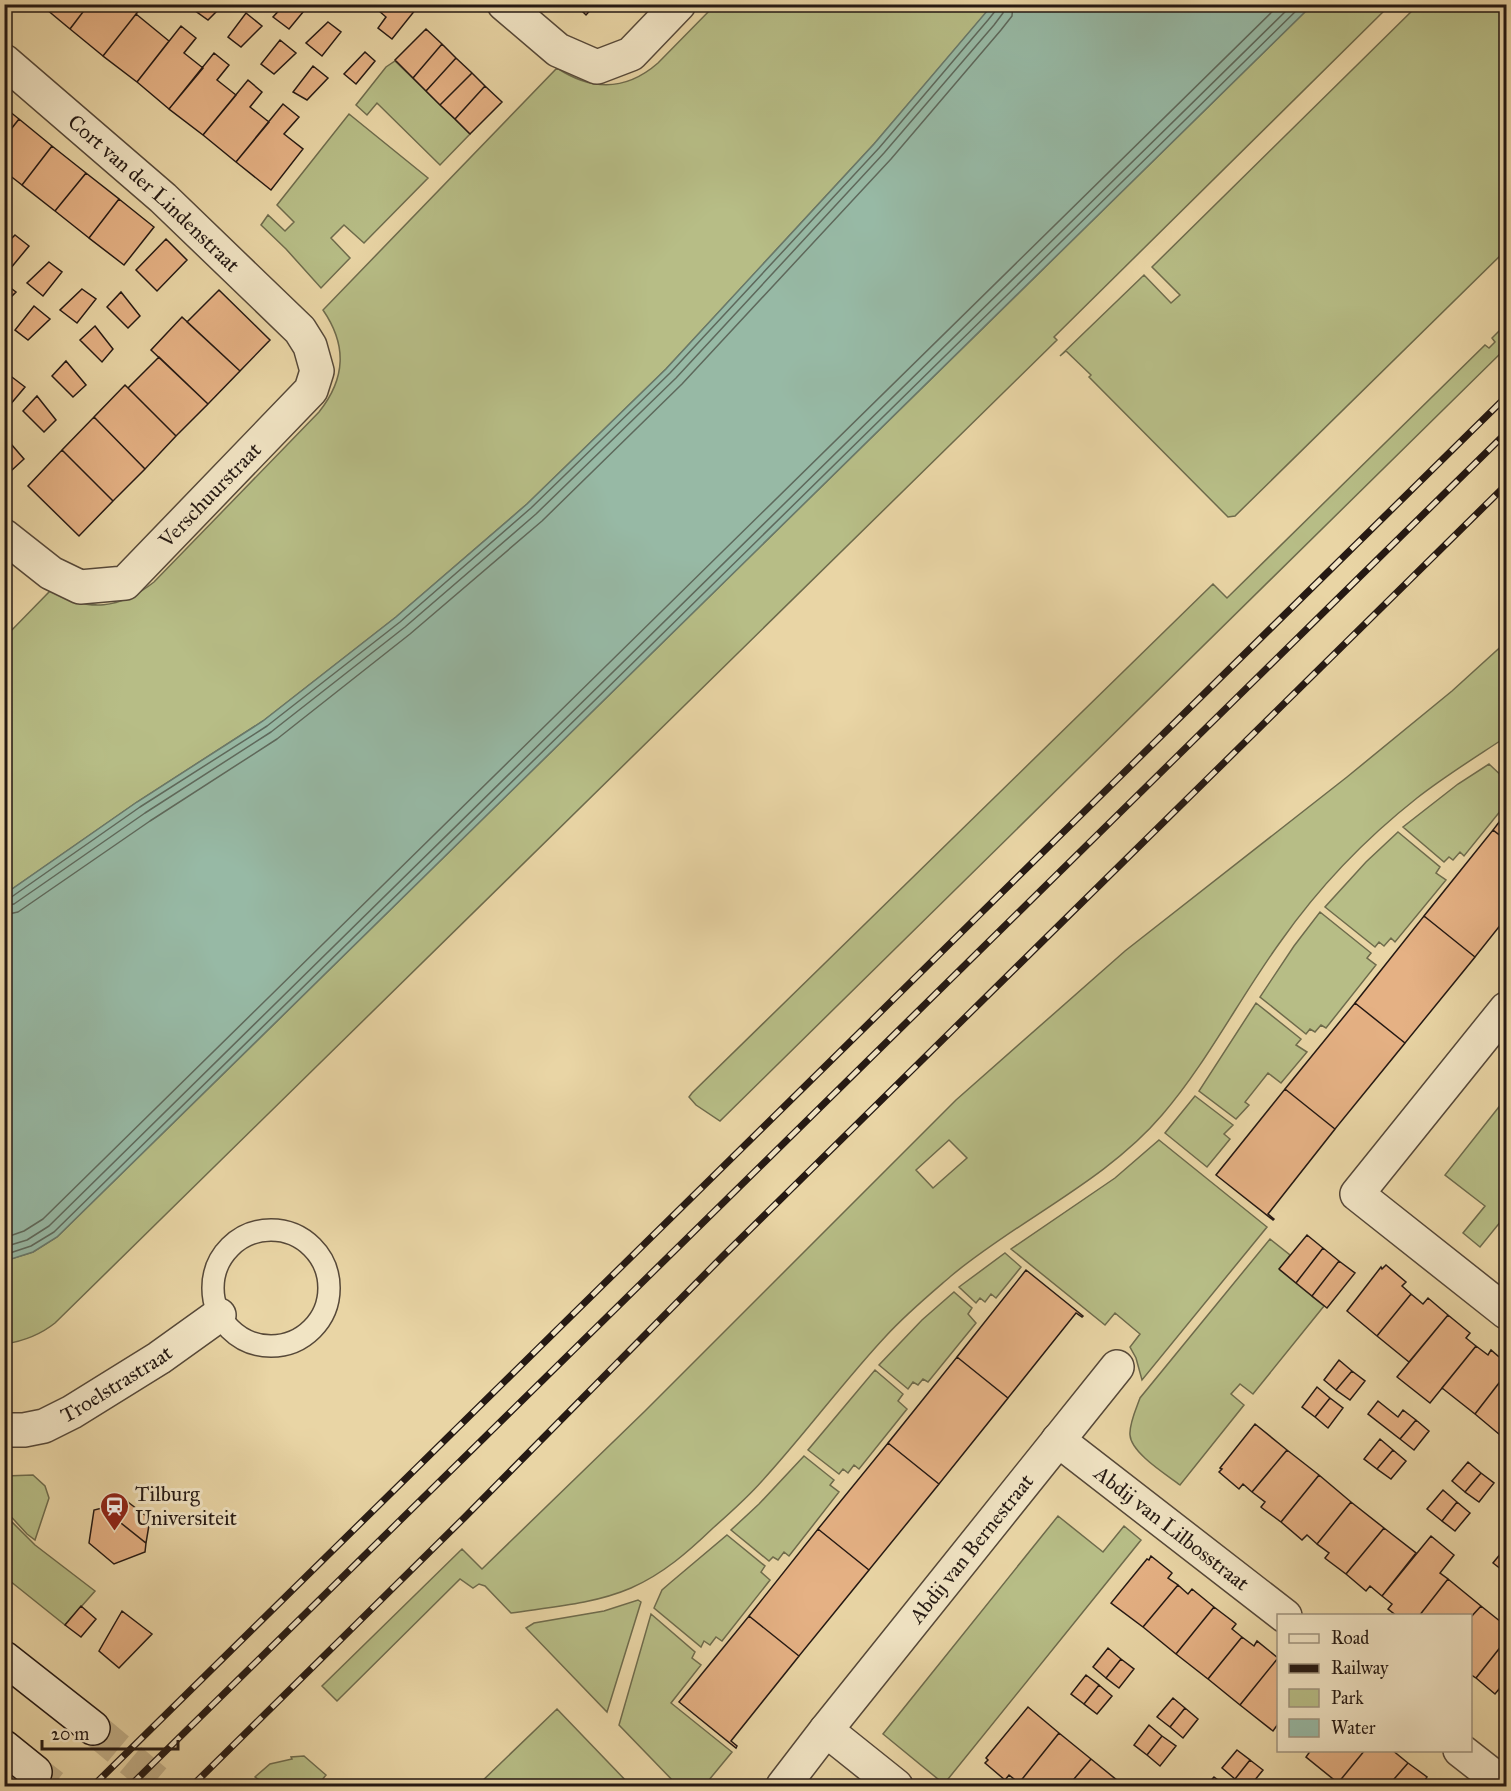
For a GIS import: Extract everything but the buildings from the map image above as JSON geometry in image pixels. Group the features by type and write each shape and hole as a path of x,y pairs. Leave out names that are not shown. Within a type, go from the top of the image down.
{"street":[{"path":"504,4 558,50 597,67 631,54 679,4"},
{"name":"Cort van der Lindenstraat","path":"4,61 163,198 300,330"},
{"name":"Verschuurstraat","path":"4,536 51,573 80,587 126,583 311,390 317,371 310,346 300,330"},
{"path":"1506,1009 1357,1194 1506,1312"},
{"name":"Troelstrastraat","path":"4,1430 24,1430 44,1426 72,1413 159,1358 219,1316"},
{"name":"Abdij van Bernestraat","path":"783,1786 1117,1367"},
{"name":"Abdij van Lilbosstraat","path":"1058,1440 1282,1614"},
{"path":"4,1658 93,1728"},
{"path":"826,1730 897,1786"},
{"path":"4,1747 35,1772"},
{"path":"1463,1752 1506,1786"}],"lane":[{"path":"258,1230 287,1231 304,1239 323,1261 330,1289 326,1308 316,1325 293,1342 275,1346 256,1344 231,1331 219,1316 213,1297 213,1277 220,1259 240,1238 258,1230"}],"green space":[{"path":"715,5 993,5 874,144 666,369 527,504 396,617 263,721 137,802 5,894 5,637 51,590 78,602 104,605 129,598 154,582 319,412 334,387 340,361 336,336 323,310 557,68 570,76 596,84 609,85 634,79 658,63"},
{"path":"1312,5 1390,5 1054,337 1057,340 55,1323 32,1337 5,1344 4,1261 33,1252 57,1237"},
{"path":"1418,5 1506,5 1506,250 1235,516 1228,517 1066,351 1060,356 1144,275 1171,303 1180,295 1152,267"},
{"path":"395,61 470,134 440,165 377,103 367,115 356,105 386,67"},
{"path":"349,114 428,178 364,243 344,225 331,238 350,258 321,288 261,225 268,215 285,231 294,222 277,205"},
{"path":"1506,324 1506,348 720,1121 696,1105 689,1097 692,1093 1213,584 1227,598 1485,345 1489,348 1495,342 1492,338"},
{"path":"1506,642 1506,737 1417,798 1361,847 1327,883 1266,962 1194,1074 1140,1139 1088,1180 977,1256 910,1312 870,1354 756,1487 694,1546 675,1562 631,1588 602,1598 557,1607 511,1613 485,1586 479,1584 473,1588 460,1579 337,1701 322,1686 462,1549 482,1569 645,1411 956,1100 1125,951 1347,777 1452,691","holes":["949,1140 967,1158 933,1188 916,1170"]},
{"path":"1489,764 1506,780 1506,804 1464,856 1460,852 1453,860 1449,857 1444,862 1403,827 1458,784"},
{"path":"1398,832 1440,867 1436,873 1446,880 1395,942 1391,938 1384,946 1379,942 1375,947 1325,907 1366,862"},
{"path":"1320,912 1371,953 1367,958 1376,965 1326,1028 1321,1025 1315,1032 1310,1029 1306,1034 1260,997"},
{"path":"1256,1003 1301,1039 1296,1045 1307,1052 1281,1083 1268,1073 1245,1102 1249,1105 1236,1119 1199,1091"},
{"path":"1195,1096 1233,1125 1224,1134 1230,1139 1207,1167 1165,1133"},
{"path":"1506,1098 1506,1215 1480,1247 1463,1233 1485,1206 1445,1175"},
{"path":"1159,1140 1267,1227 1142,1380 1136,1358 1130,1347 1140,1334 1115,1313 1105,1325 1011,1249 1115,1178"},
{"path":"1270,1239 1290,1255 1280,1270 1324,1306 1253,1394 1240,1384 1231,1394 1244,1405 1180,1485 1150,1463 1132,1442 1130,1431 1140,1398"},
{"path":"1005,1253 1021,1267 996,1298 991,1294 985,1302 980,1298 976,1303 959,1287"},
{"path":"954,1292 972,1308 968,1314 976,1323 928,1382 923,1379 918,1385 913,1382 908,1389 879,1365 922,1320"},
{"path":"875,1370 903,1394 898,1401 907,1409 859,1469 854,1465 848,1473 843,1469 839,1474 808,1450"},
{"path":"804,1456 834,1480 830,1485 839,1492 789,1556 784,1552 778,1560 773,1557 769,1561 731,1530"},
{"path":"33,1475 45,1486 49,1498 35,1540 4,1509 5,1476"},
{"path":"4,1514 35,1545 95,1591 65,1625 5,1577"},
{"path":"1058,1516 1103,1552 1124,1526 1141,1540 944,1784 883,1734"},
{"path":"727,1535 765,1566 761,1572 770,1580 722,1641 716,1637 710,1645 704,1641 701,1647 654,1608 662,1590"},
{"path":"638,1600 641,1602 607,1712 526,1628 534,1623 604,1611"},
{"path":"651,1614 695,1652 692,1658 701,1665 671,1703 732,1752 704,1786 678,1786 619,1725"},
{"path":"557,1709 631,1786 477,1786"},
{"path":"304,1756 326,1775 317,1786 268,1786 255,1777 270,1764 292,1759 291,1757"}],"water":[{"path":"993,4 1312,5 57,1237 33,1252 5,1261 5,894 137,802 263,721 396,617 527,504 666,369 874,144"}],"tunnel":[{"path":"93,1728 162,1786"},
{"path":"35,1772 53,1786"}],"railway":[{"path":"93,1786 1506,397"},
{"path":"130,1786 1506,433"},
{"path":"192,1786 465,1517 723,1256 1506,485"}],"place":[{"name":"Tilburg Universiteit","path":"114,1532"}]}
